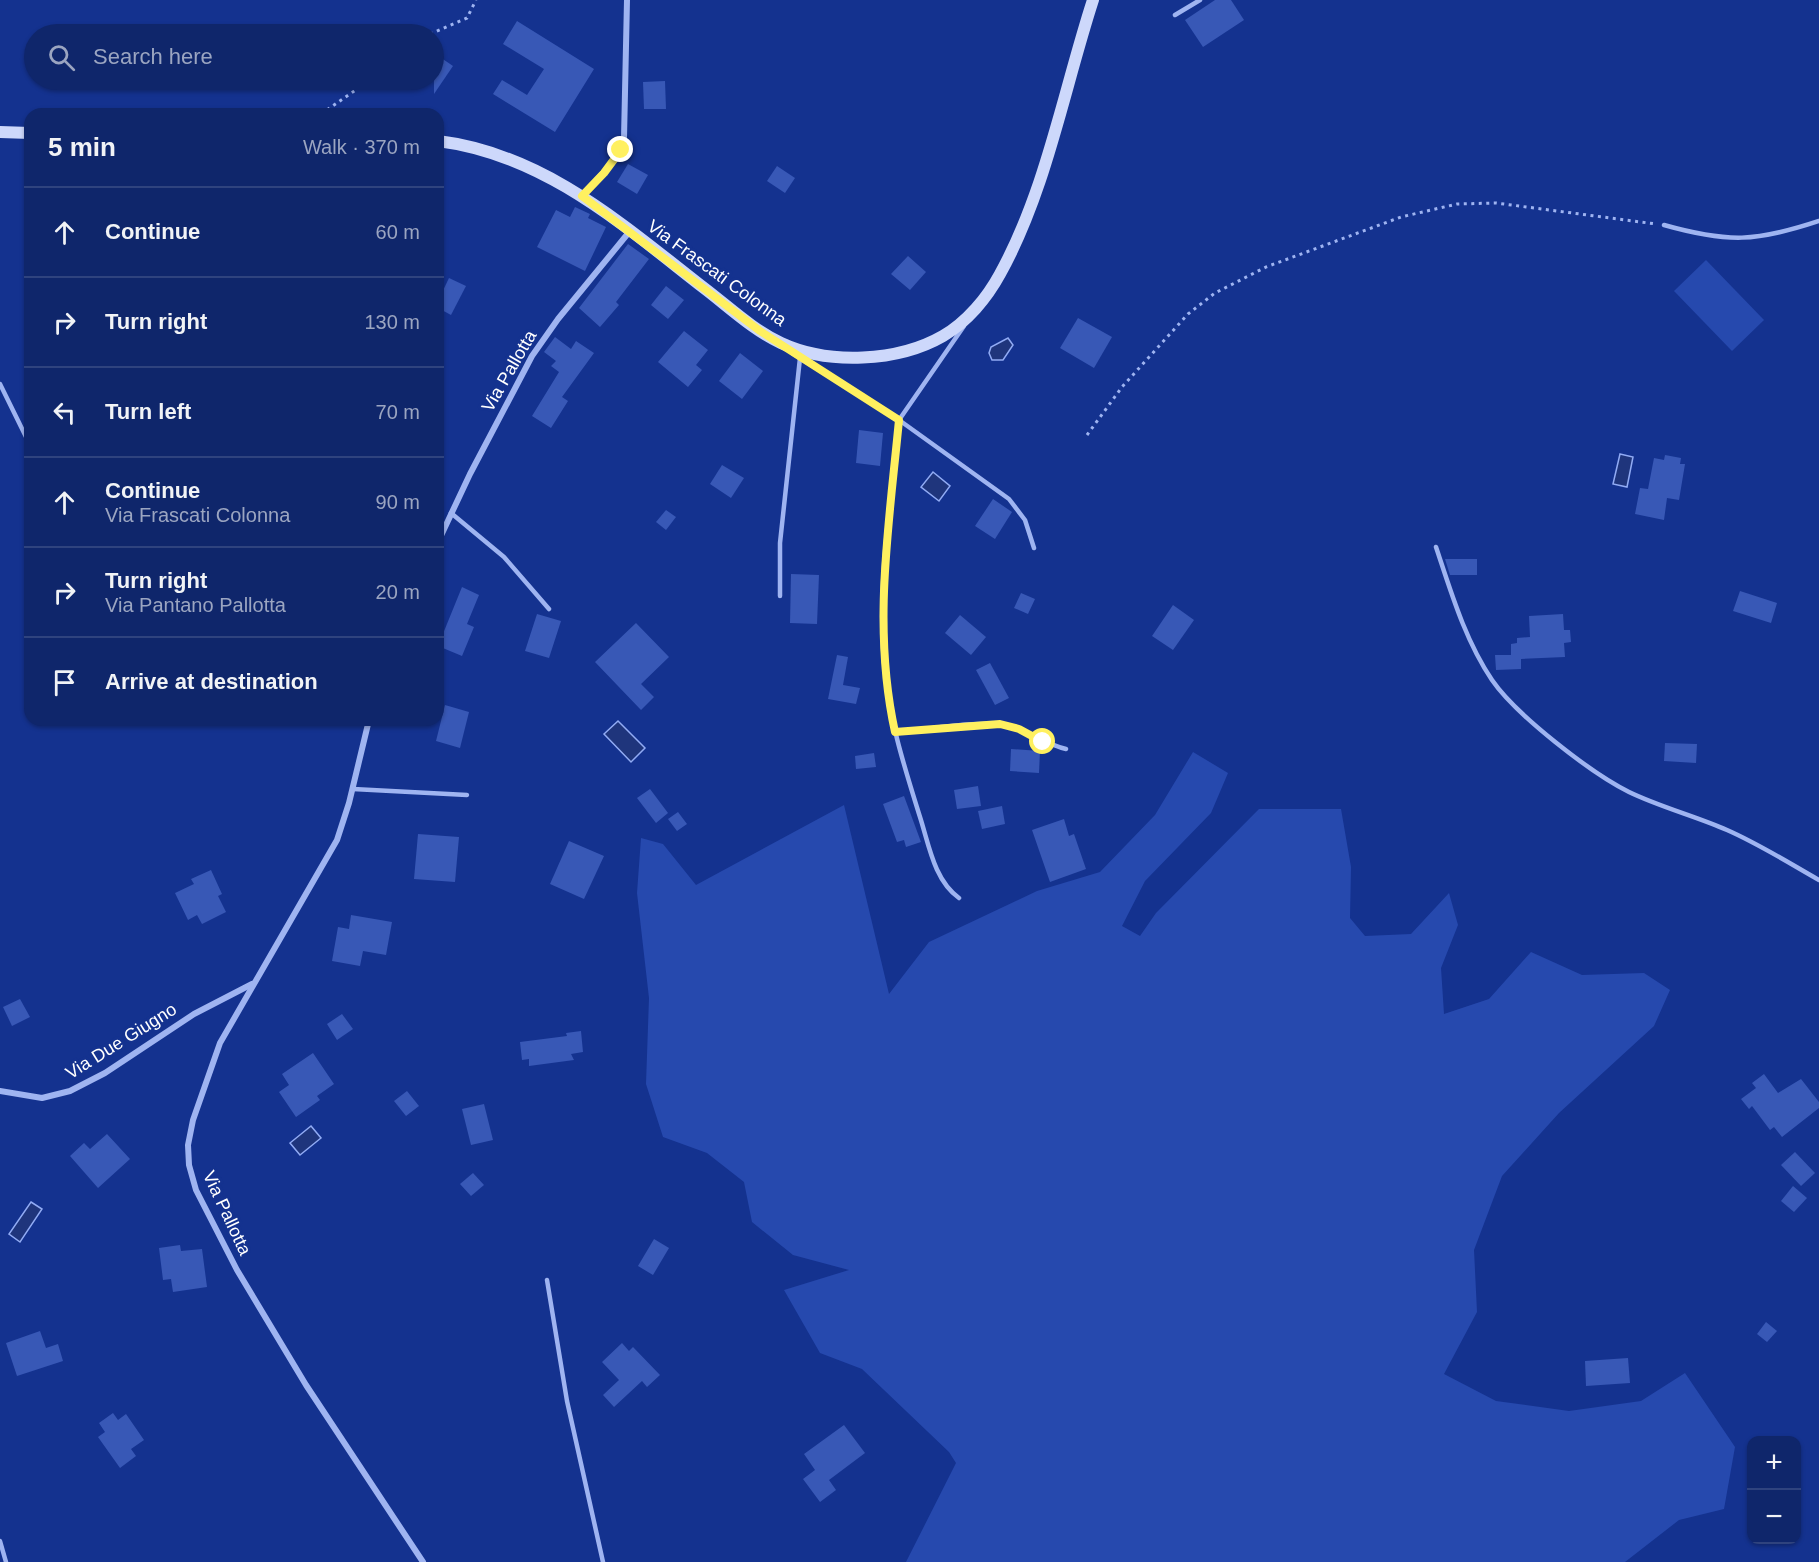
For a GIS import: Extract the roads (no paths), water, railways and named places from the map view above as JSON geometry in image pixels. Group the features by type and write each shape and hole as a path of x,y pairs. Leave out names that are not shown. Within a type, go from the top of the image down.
{"street":[{"path":"582,196 614,161 624,138 627,0"},
{"name":"Via Frascati Colonna","path":"444,142 489,151 518,160 582,196 760,331 782,343 817,355 842,357 897,351 928,343 950,331 967,317 995,282 1018,238 1033,196 1094,0"},
{"path":"0,132 24,133"},
{"name":"Via Pallotta","path":"444,529 532,357 558,319 630,231"},
{"name":"Via Pallotta","path":"368,726 340,832 329,857 220,1043 197,1107 188,1152 193,1183 237,1270 306,1385 423,1562"},
{"name":"Via Due Giugno","path":"0,1091 42,1098 70,1091 105,1073 194,1014 253,984"}],"lane":[{"path":"1175,15 1200,0"},
{"path":"1664,225 1701,236 1749,238 1782,233 1819,221"},
{"path":"959,898 945,885 939,875 895,732 885,679 882,624 899,420 995,282"},
{"path":"760,331 899,420 1009,499 1025,520 1034,548"},
{"path":"780,596 780,543 801,358"},
{"path":"0,384 24,433"},
{"path":"451,513 504,557 549,609"},
{"path":"1436,547 1460,616 1481,662 1496,686 1524,714 1589,767 1615,784 1735,834 1819,880"},
{"path":"895,732 1000,724 1019,729 1043,742 1066,749"},
{"path":"353,789 467,795"},
{"path":"547,1280 572,1427 603,1562"},
{"path":"0,1541 6,1562"}]}
